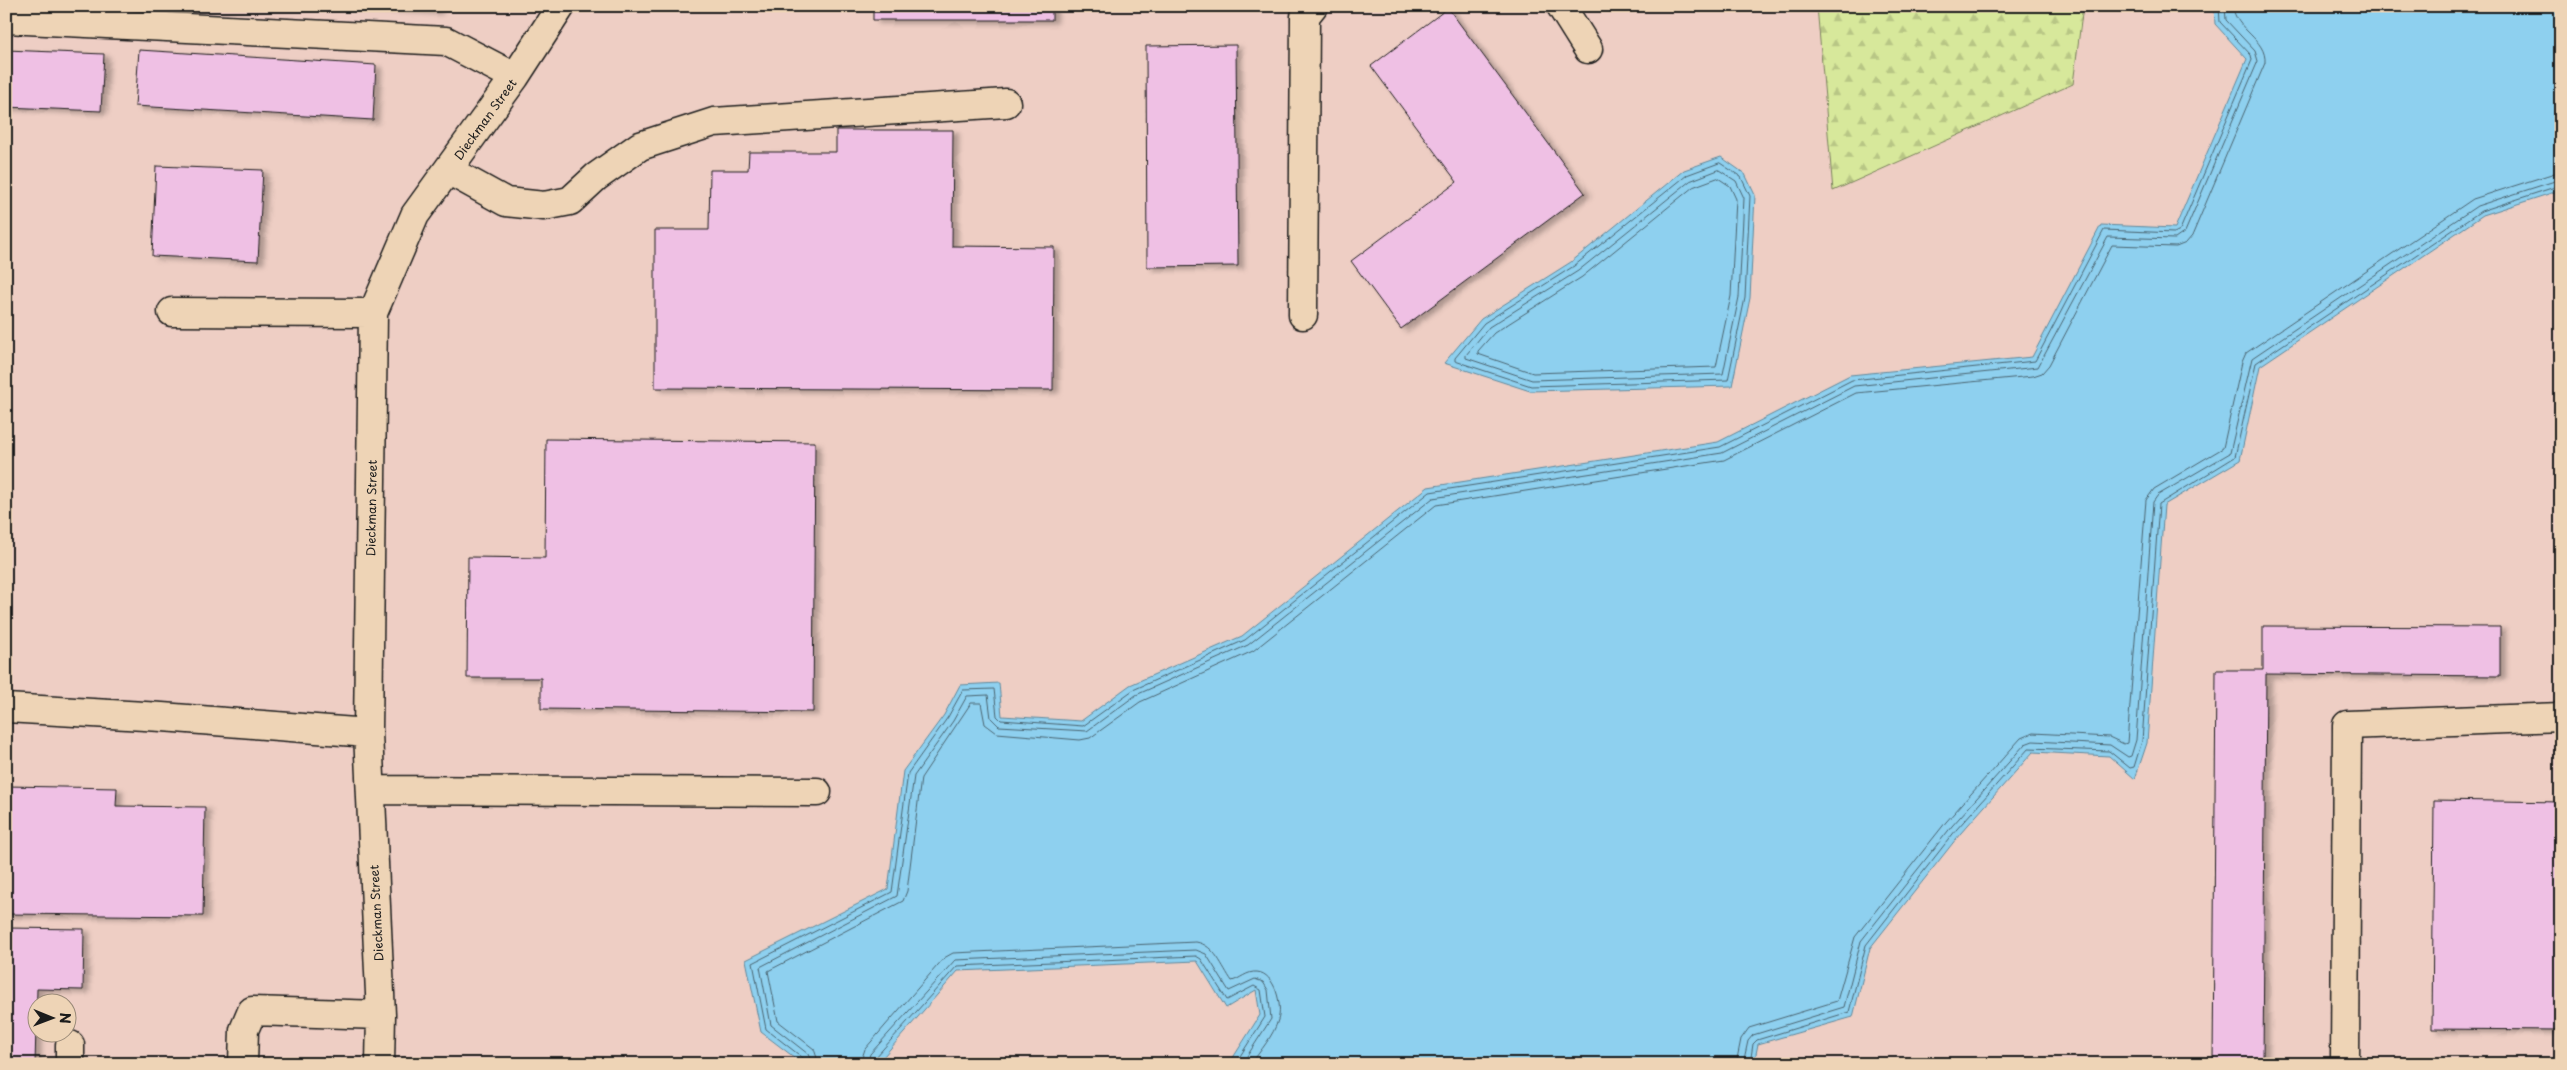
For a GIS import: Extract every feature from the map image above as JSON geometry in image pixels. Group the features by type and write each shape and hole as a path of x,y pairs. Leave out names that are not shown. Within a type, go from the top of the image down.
{"street":[{"name":"Dieckman Street","path":"380,1064 381,1014 368,733 373,313 415,215 515,77 561,6"},
{"path":"1303,315 1305,16 1313,6"},
{"path":"1561,6 1588,49"},
{"path":"6,19 446,41 515,77"},
{"path":"448,170 506,202 544,206 570,201 596,176 640,146 714,122 1006,103"},
{"path":"172,312 373,313"},
{"path":"6,708 162,717 368,733"},
{"path":"2345,1064 2347,725 2561,717"},
{"path":"371,790 816,792"},
{"path":"243,1064 244,1030 252,1011 381,1014"}],"green space":[{"path":"1817,6 2083,6 2073,84 1833,191"}],"water":[{"path":"2214,6 2561,6 2561,190 2483,215 2260,366 2240,460 2164,505 2147,743 2135,779 2109,756 2033,752 1960,834 1870,948 1853,1017 1758,1044 1754,1064 1229,1064 1260,1015 1256,990 1226,1008 1197,961 958,971 877,1064 803,1064 761,1032 746,960 888,889 903,771 944,715 960,685 999,683 1002,716 1081,721 1130,685 1242,636 1428,487 1718,442 1850,375 2032,357 2101,225 2175,228 2247,59 2215,24"},
{"path":"1721,157 1745,174 1755,195 1750,298 1732,386 1530,391 1444,363 1481,319 1571,262 1684,170"}],"building":[{"path":"353,6 437,6 437,11"},
{"path":"873,6 1052,6 1052,20 873,20"},
{"path":"1448,8 1585,193 1401,329 1351,261 1457,182 1371,66"},
{"path":"1236,45 1238,266 1147,267 1146,46"},
{"path":"6,50 104,54 101,111 6,107"},
{"path":"139,50 376,65 373,120 135,106"},
{"path":"836,130 953,130 952,246 1054,247 1053,390 655,388 655,230 709,230 710,170 748,170 749,152 836,152"},
{"path":"156,166 263,170 258,261 152,256"},
{"path":"546,439 815,442 813,712 541,709 541,678 467,678 468,557 545,558"},
{"path":"2263,626 2500,627 2500,676 2266,674 2263,1064 2213,1064 2216,670 2263,670"},
{"path":"6,786 117,788 116,806 205,807 203,916 6,914"},
{"path":"2434,800 2561,802 2561,1030 2432,1029"},
{"path":"6,928 84,929 83,990 37,989 37,992 28,992 28,1042 36,1042 35,1064 6,1064"}]}
